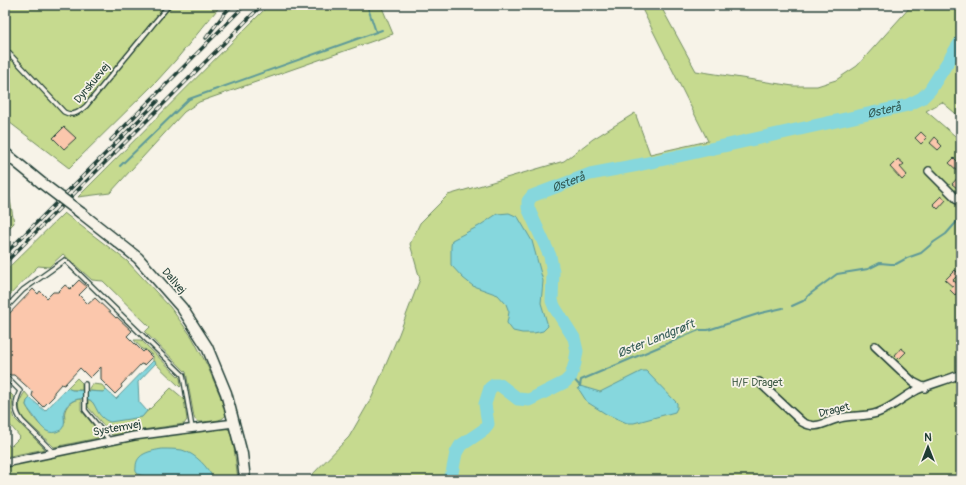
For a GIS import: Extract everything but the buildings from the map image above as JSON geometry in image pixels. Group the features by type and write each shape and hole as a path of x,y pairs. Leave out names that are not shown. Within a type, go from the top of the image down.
{"street":[{"name":"Dallvej","path":"5,153 138,258 182,308 207,347 226,393 242,454 245,480"},
{"path":"929,171 961,203"},
{"path":"875,346 913,382 925,388"},
{"name":"Draget","path":"759,382 802,422 812,426 823,424 840,417 878,413 917,390 961,374"},
{"name":"Systemvej","path":"5,463 134,436 234,423"}],"lane":[{"name":"Dyrskuevej","path":"5,49 64,112 74,114 80,112 86,106 169,5"},
{"path":"5,310 23,290 65,260 183,374 192,428"},
{"path":"5,376 20,391 16,404 18,416 53,452"},
{"path":"85,384 85,410 110,441"}],"green space":[{"path":"5,5 221,5 156,82 69,168 5,119"},
{"path":"269,5 381,5 393,34 199,102 184,112 110,193 78,197"},
{"name":"H/F Draget","path":"640,5 660,5 696,71 793,86 817,86 836,80 857,66 912,5 961,5 961,118 942,102 926,111 961,141 961,193 954,201 961,208 961,372 916,388 885,409 815,424 787,412 802,426 813,430 840,421 869,419 892,409 922,392 961,377 961,480 307,480 349,437 372,397 399,334 420,279 410,244 420,223 448,195 564,161 593,139 635,113 650,154 708,141"},
{"path":"5,191 9,194 14,223 5,232"},
{"path":"64,213 127,261 170,307 192,337 207,365 222,400 226,415 222,419 200,422 196,420 194,417 186,372 145,332 150,327 103,281 92,280 63,254 49,267 38,266 5,300 5,271"},
{"path":"134,340 141,340 180,378 180,387 153,361 153,356 145,349 143,350"},
{"path":"77,378 82,383 82,390 72,390 67,388"},
{"path":"92,384 102,385 106,390 103,392 89,391"},
{"path":"5,388 13,396 12,410 15,419 45,449 5,457 5,441 10,447 20,437 5,419"},
{"path":"171,388 184,399 187,420 184,424 112,435 88,407 88,399 94,404 100,414 142,417"},
{"path":"25,392 30,398 26,405 28,409 32,416 47,431 65,422 65,412 67,406 73,401 81,399 81,410 103,437 54,447 21,415 19,408 21,398"},
{"path":"225,428 230,430 238,480 5,480 5,467 9,466 131,440"}],"water":[{"path":"509,213 518,217 532,241 543,281 541,303 548,326 543,331 522,333 513,331 507,323 509,312 506,304 498,295 473,286 451,265 452,240 479,226 497,214"},
{"path":"153,361 156,363 138,382 139,402 147,411 142,417 110,422 100,415 91,400 80,399 67,405 64,411 63,428 52,433 46,431 41,426 26,405 30,398 45,411 67,388 72,390 103,392 106,390 116,399"},
{"path":"642,371 646,371 677,403 675,412 634,423 627,423 606,414 587,402 578,388 580,386 600,392"},
{"path":"162,449 174,449 187,452 197,458 205,466 214,480 158,480 136,472 137,462 141,456 149,452"}],"waterway":[{"path":"367,5 376,32"},
{"path":"120,166 189,99 382,30"},
{"name":"Østerå","path":"448,480 452,473 456,453 460,446 485,429 488,424 485,404 490,388 494,385 500,385 518,399 529,400 565,382 571,376 575,363 577,351 574,338 552,301 553,272 550,256 528,208 528,201 532,196 590,174 638,165 908,105 922,98 930,90 961,41"},
{"name":"Øster Landgrøft","path":"792,306 803,301 837,274 868,269 880,263 896,264 921,253 946,234 961,217"},
{"name":"Øster Landgrøft","path":"580,386 581,380 699,330 708,330 761,313 783,308"},
{"name":"Øster Landgrøft","path":"571,376 580,386"}],"railway":[{"path":"206,38 232,5"},
{"path":"111,140 245,5"},
{"path":"5,263 262,5"},
{"path":"5,254 158,101"}]}
